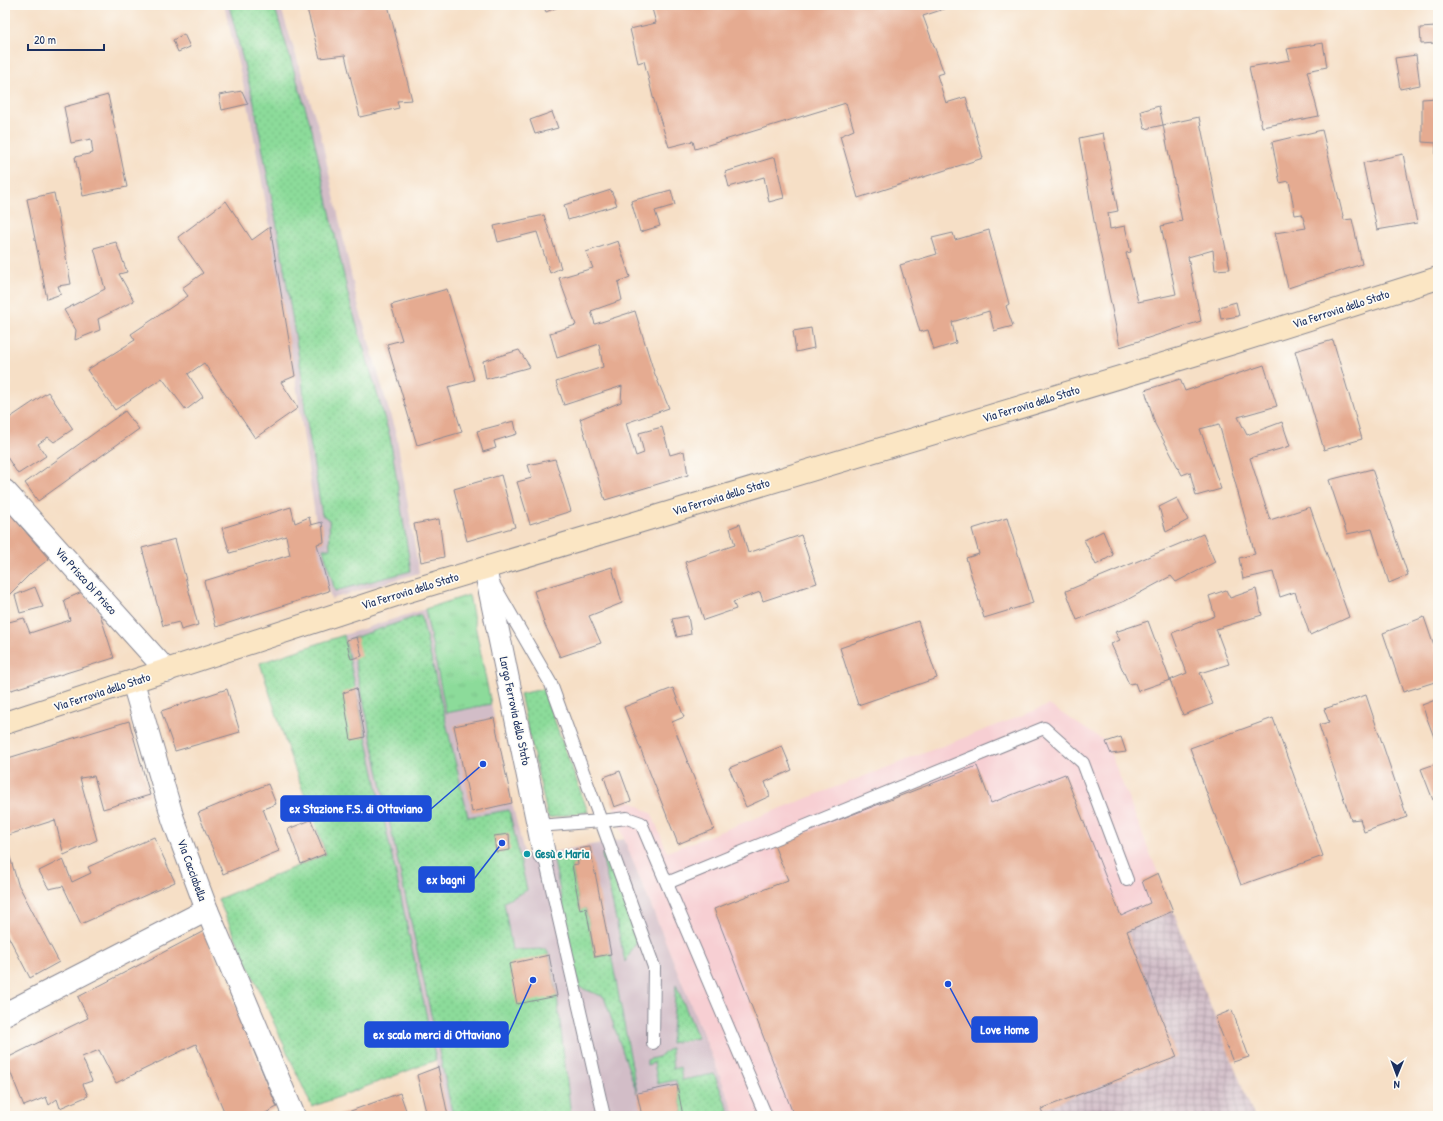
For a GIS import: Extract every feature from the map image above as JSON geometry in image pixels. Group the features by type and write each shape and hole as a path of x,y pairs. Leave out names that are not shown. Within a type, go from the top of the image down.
{"main road":[{"name":"Via Ferrovia dello Stato","path":"5,723 402,593 1230,344 1438,278"}],"street":[{"name":"Via Prisco Di Prisco","path":"5,491 167,671"},
{"name":"Largo Ferrovia dello Stato","path":"485,568 544,854"},
{"name":"Via Cacciabella","path":"5,1014 207,910 173,819 133,682"},
{"path":"207,910 294,1116"}],"lane":[{"path":"485,568 551,684 654,967 653,1043"},
{"path":"667,883 1044,728 1083,763 1127,880"},
{"path":"538,826 627,818 641,823 766,1116"},
{"path":"544,854 604,1116"}],"shaded area":[{"path":"224,5 280,5 320,132 357,301 397,438 419,573 331,599 317,544 324,542 322,522 316,523 295,376 248,104"},
{"path":"425,609 446,713 491,704 494,718 454,726 473,812 512,803 525,857 624,839 736,1116 448,1116 344,635"},
{"path":"1049,705 1106,742 1169,901 908,1116 736,1116 624,839 614,807 631,801 652,814 667,852"},
{"path":"1169,901 1254,1116 908,1116 1121,916"}],"green space":[{"path":"229,5 274,5 312,130 349,299 390,437 411,571 335,591 323,549 330,549 329,519 322,515 305,410 302,376 277,226 254,103"},
{"path":"469,595 491,704 446,713 425,609"},
{"path":"421,615 468,817 509,810 527,890 504,902 512,950 546,949 549,955 557,996 571,1116 453,1116 350,639"},
{"path":"344,635 436,1060 312,1107 218,899 326,854 288,750 260,663"},
{"path":"543,689 588,812 548,818 520,694"},
{"path":"608,853 638,940 625,962 602,854"},
{"path":"576,854 578,864 572,866 580,909 586,908 595,957 611,954 637,1093 604,997 579,987 553,856"},
{"path":"676,985 698,1038 671,1043"},
{"path":"671,1048 673,1069 680,1067 682,1080 714,1074 731,1116 683,1116 676,1080 658,1084 654,1063 647,1065 647,1060 658,1057"}],"building":[{"path":"306,5 388,5 412,100 397,101 399,108 360,117 345,55 320,58"},
{"path":"543,5 563,5 546,12"},
{"path":"651,5 956,5 923,16 944,73 937,75 946,103 966,97 983,158 858,198 840,136 854,130 846,103 695,149 693,141 669,147 653,97 644,61 638,63 630,29 656,23"},
{"path":"1436,27 1436,43 1421,44 1420,28"},
{"path":"184,34 190,47 178,52 173,40"},
{"path":"1323,43 1327,67 1307,71 1319,116 1262,127 1249,67 1290,60 1287,49"},
{"path":"1416,55 1420,85 1400,89 1395,58"},
{"path":"242,91 248,104 222,110 219,95"},
{"path":"108,95 127,187 83,196 75,157 93,153 91,139 71,143 64,107"},
{"path":"1438,98 1438,205 1434,205 1436,143 1422,142 1422,99"},
{"path":"1159,106 1163,125 1145,129 1141,111"},
{"path":"552,112 558,128 535,134 530,120"},
{"path":"1199,117 1230,269 1215,270 1213,250 1188,257 1201,321 1120,347 1096,232 1079,138 1103,133 1118,211 1108,213 1110,229 1125,226 1131,252 1126,253 1138,302 1176,294 1161,226 1182,221 1163,125"},
{"path":"1322,130 1344,220 1352,219 1362,264 1288,288 1275,233 1306,228 1302,214 1295,215 1289,181 1280,183 1272,142"},
{"path":"1403,154 1417,223 1377,230 1363,163"},
{"path":"775,157 784,198 769,202 764,177 729,187 725,172"},
{"path":"611,190 617,205 568,220 564,205"},
{"path":"671,190 675,205 655,211 660,226 640,232 631,201"},
{"path":"54,193 71,284 58,286 61,294 47,299 27,199"},
{"path":"226,201 252,240 270,227 295,376 281,382 298,408 255,438 204,363 188,374 203,397 186,410 162,378 115,410 87,370 135,340 131,334 188,296 182,288 203,273 178,237"},
{"path":"544,215 561,268 550,273 537,232 498,242 494,226"},
{"path":"989,230 1009,304 1006,306 1013,326 994,331 989,311 952,322 956,343 934,350 928,330 920,332 900,265 937,254 932,238 953,233 955,240"},
{"path":"618,241 630,277 618,282 622,300 591,311 595,324 635,311 654,372 669,408 626,423 636,456 644,453 639,433 662,427 670,455 684,451 688,475 605,500 580,419 621,402 622,386 564,405 556,382 603,367 599,344 557,358 550,333 576,325 559,278 593,268 586,252"},
{"path":"116,242 127,272 119,274 134,301 98,319 100,330 75,340 76,330 64,310 105,289 94,248"},
{"path":"447,289 474,380 448,387 462,432 417,445 387,344 402,340 391,305"},
{"path":"1236,302 1239,316 1221,319 1219,307"},
{"path":"811,328 814,348 796,352 793,331"},
{"path":"1333,340 1362,439 1324,450 1295,351"},
{"path":"519,350 530,367 486,379 483,361"},
{"path":"1264,365 1277,406 1238,417 1247,435 1282,422 1290,446 1250,458 1270,520 1310,507 1349,617 1310,635 1295,592 1280,597 1273,572 1243,579 1239,558 1255,554 1219,424 1200,429 1221,489 1196,496 1190,472 1182,475 1155,424 1145,390 1180,379 1185,391"},
{"path":"48,392 73,429 54,442 48,437 38,444 46,456 18,474 5,454 5,421"},
{"path":"125,411 139,429 38,501 25,483"},
{"path":"514,421 517,434 494,441 496,448 483,452 477,431"},
{"path":"555,459 571,511 530,524 517,482 532,478 528,465"},
{"path":"1372,469 1408,575 1389,583 1372,529 1347,534 1329,480"},
{"path":"501,475 515,527 467,541 454,489"},
{"path":"1177,498 1188,520 1166,532 1159,507"},
{"path":"291,507 295,523 309,517 311,525 322,522 324,542 317,544 329,591 216,627 204,581 290,555 286,536 230,553 222,528"},
{"path":"5,508 49,559 32,572 5,599"},
{"path":"1007,518 1033,603 984,618 966,558 979,554 972,529"},
{"path":"439,519 444,557 421,562 414,524"},
{"path":"740,524 748,553 801,535 817,583 763,601 760,592 733,602 736,609 704,620 685,562 735,545 730,528"},
{"path":"1103,531 1113,555 1096,565 1084,540"},
{"path":"1203,534 1215,562 1176,582 1171,576 1125,601 1077,620 1066,591"},
{"path":"175,539 198,625 181,630 179,622 163,626 142,548"},
{"path":"612,567 622,603 589,616 601,643 560,657 545,625 534,591"},
{"path":"35,587 43,607 20,613 15,595"},
{"path":"1256,589 1262,615 1216,629 1229,664 1200,673 1213,704 1183,715 1170,680 1187,673 1172,633 1215,616 1209,596 1226,590 1230,598"},
{"path":"82,592 99,611 114,658 5,692 5,623 24,618 30,633 70,620 64,600"},
{"path":"688,616 691,634 677,637 672,619"},
{"path":"1424,617 1438,658 1438,681 1403,692 1383,633"},
{"path":"918,621 937,678 858,705 840,648"},
{"path":"1148,621 1170,680 1138,691 1135,683 1129,684 1111,644 1120,640 1115,632"},
{"path":"357,637 362,656 351,659 346,640"},
{"path":"356,688 365,737 351,740 343,693"},
{"path":"673,688 684,717 672,722 714,829 678,844 624,707"},
{"path":"227,689 240,732 175,751 161,711"},
{"path":"1366,695 1407,817 1364,832 1360,819 1351,820 1319,725 1329,722 1324,709"},
{"path":"1438,699 1438,748 1422,705"},
{"path":"494,718 512,803 472,812 454,726"},
{"path":"1273,718 1323,856 1241,885 1190,748"},
{"path":"129,721 150,795 103,809 94,776 80,778 97,840 64,855 55,820 5,836 5,759"},
{"path":"1121,737 1126,752 1111,754 1106,742"},
{"path":"782,746 792,770 765,782 770,796 746,807 729,768"},
{"path":"1438,763 1438,798 1433,800 1421,769"},
{"path":"977,766 991,803 1065,774 1121,916 1150,903 1142,881 1158,873 1173,911 1127,931 1177,1057 1041,1109 1044,1116 794,1116 714,909 788,880 774,845"},
{"path":"620,771 631,801 614,807 604,777"},
{"path":"268,784 276,804 263,809 279,851 223,874 198,813"},
{"path":"311,820 325,854 301,864 288,829"},
{"path":"509,834 510,850 496,852 494,836"},
{"path":"154,837 175,882 81,924 63,886 49,889 39,871 63,859 72,882 91,873 88,867"},
{"path":"5,840 18,884 59,962 30,978 5,930"},
{"path":"590,847 611,954 595,957 586,908 580,910 572,865 578,864 575,849"},
{"path":"204,931 277,1107 260,1116 226,1116 196,1044 116,1083 99,1050 82,1057 92,1081 83,1084 88,1096 60,1108 57,1099 49,1105 46,1097 24,1106 5,1059 88,1018 78,997"},
{"path":"549,955 557,996 517,1004 509,964"},
{"path":"1232,1010 1249,1057 1233,1062 1215,1017"},
{"path":"438,1067 448,1116 427,1116 417,1075"},
{"path":"677,1085 683,1116 642,1116 637,1093"},
{"path":"400,1093 408,1116 337,1116"}],"place":[{"name":"ex Stazione F.S. di Ottaviano","path":"483,764"},
{"name":"ex bagni","path":"502,843"},
{"name":"Gesù e Maria","path":"527,854"},
{"name":"ex scalo merci di Ottaviano","path":"533,980"},
{"name":"Love Home","path":"948,984"}]}
